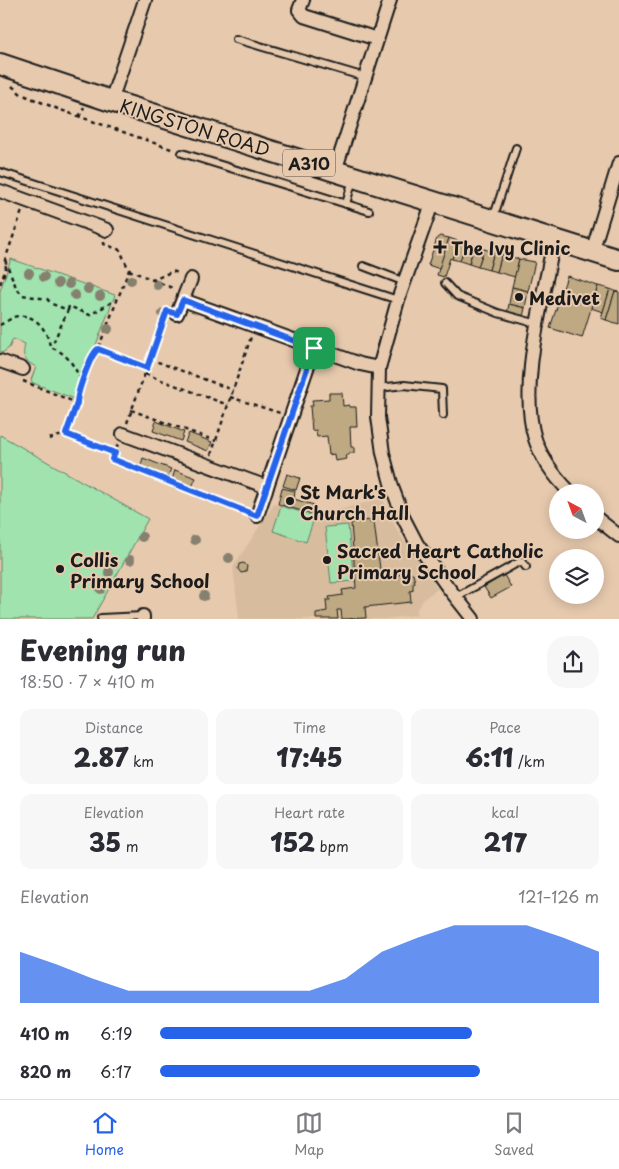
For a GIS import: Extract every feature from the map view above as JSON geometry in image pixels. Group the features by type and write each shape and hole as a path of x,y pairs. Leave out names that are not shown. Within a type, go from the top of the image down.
{"main road":[{"name":"KINGSTON ROAD","path":"0,64 619,260"}],"street":[{"path":"111,100 146,0"},
{"path":"303,0 299,10 304,16 377,39"},
{"path":"335,171 390,0"},
{"path":"592,252 619,163"},
{"path":"0,191 107,230"},
{"path":"433,202 398,300 379,368 378,417 392,487 404,519 416,544 473,619"},
{"path":"554,240 532,361 530,414 535,438 544,459 563,484"},
{"path":"177,314 190,278"},
{"path":"183,300 360,364 379,368"},
{"path":"257,516 314,348"},
{"path":"0,360 23,369"},
{"path":"123,434 267,486"},
{"path":"604,524 619,536"}],"lane":[{"path":"236,38 365,77"},
{"path":"492,220 516,148"},
{"path":"182,153 369,211"},
{"path":"0,172 398,300"},
{"path":"346,204 354,177"},
{"path":"363,266 404,282"},
{"path":"445,283 457,296 498,313 538,324"},
{"path":"379,388 404,385 442,390 443,415"},
{"path":"456,597 521,561 526,567"},
{"path":"100,618 143,618"}],"path":[{"path":"6,83 21,94 79,117 182,153"},
{"path":"0,284 6,269 5,260 26,200"},
{"path":"107,230 104,244 120,250 129,270 175,289"},
{"path":"5,260 16,287 22,295 47,299 52,304 68,310"},
{"path":"66,434 93,352 98,349 129,270"},
{"path":"153,280 173,272 190,278"},
{"path":"55,342 69,306 90,315 118,298"},
{"path":"177,314 167,311 123,434 112,459 257,516"},
{"path":"0,325 14,317 26,316 40,323 49,338 50,347 66,356 82,382"},
{"path":"207,465 255,326"},
{"path":"98,349 147,368"},
{"path":"150,359 233,390"},
{"path":"23,369 23,382 77,403"},
{"path":"145,374 228,405"},
{"path":"230,397 291,417"},
{"path":"131,410 216,440"},
{"path":"49,439 66,434 115,453"}],"shaded area":[{"name":"Sacred Heart Catholic Primary School","path":"383,498 387,511 399,533 438,589 426,597 417,609 417,615 385,619 239,619 233,567 274,504 315,516"}],"green space":[{"path":"11,259 115,295 75,399 33,383 31,380 36,367 25,358 25,344 13,339 9,348 2,353 0,352 0,291"},
{"name":"Collis Primary School","path":"0,435 148,519 92,619 0,619"},
{"path":"281,506 315,516 306,542 273,531"},
{"path":"348,525 354,581 331,583 325,527"}],"building":[{"name":"The Ivy Clinic","path":"440,236 449,238 440,269 428,265 437,238"},
{"path":"449,238 458,241 444,277 437,275"},
{"path":"458,241 466,243 460,261 452,259"},
{"path":"466,243 474,246 469,264 460,261"},
{"path":"474,246 484,249 478,267 469,264"},
{"path":"484,249 494,252 489,270 478,267"},
{"path":"494,252 502,254 497,272 489,270"},
{"path":"502,254 519,259 515,277 497,272"},
{"path":"519,259 535,262 528,291 512,287"},
{"path":"567,276 598,286 582,338 550,328"},
{"path":"598,286 610,289 603,312 591,308"},
{"name":"Medivet","path":"512,287 528,291 525,308 509,304"},
{"path":"610,289 615,291 606,320 601,318"},
{"path":"615,291 619,292 619,324 606,320"},
{"path":"509,304 525,308 523,317 507,314"},
{"path":"329,393 342,393 343,406 356,407 357,427 350,427 351,447 354,447 354,453 346,455 347,459 335,461 334,454 329,455 327,436 317,437 316,430 312,431 310,406 313,406 312,400 329,399"},
{"path":"156,421 184,432 181,441 153,431"},
{"path":"189,433 212,442 208,451 185,442"},
{"path":"143,458 171,469 167,478 140,468"},
{"path":"175,470 196,478 192,487 172,480"},
{"path":"287,474 300,478 296,490 283,486"},
{"name":"St Mark's Church Hall","path":"282,488 295,491 294,499 314,505 312,514 278,504"},
{"path":"370,520 370,523 374,522 381,577 413,573 415,583 413,584 413,590 410,591 411,602 365,607 366,618 342,619 341,610 337,610 338,619 316,619 316,613 327,611 326,600 330,600 329,597 343,595 342,590 356,588 351,523"},
{"path":"244,563 247,566 246,572 241,573 238,569 239,564"},
{"path":"504,575 511,587 491,598 484,587"}],"place":[{"name":"The Ivy Clinic","path":"440,247"},
{"name":"Medivet","path":"519,297"},
{"name":"St Mark's Church Hall","path":"290,501"},
{"name":"Sacred Heart Catholic Primary School","path":"327,560"},
{"name":"Collis Primary School","path":"60,569"}],"route":[{"path":"183,300 314,348 257,516 112,459 115,453 66,434 93,352 98,349 147,368 167,311 177,314 183,300"}]}
